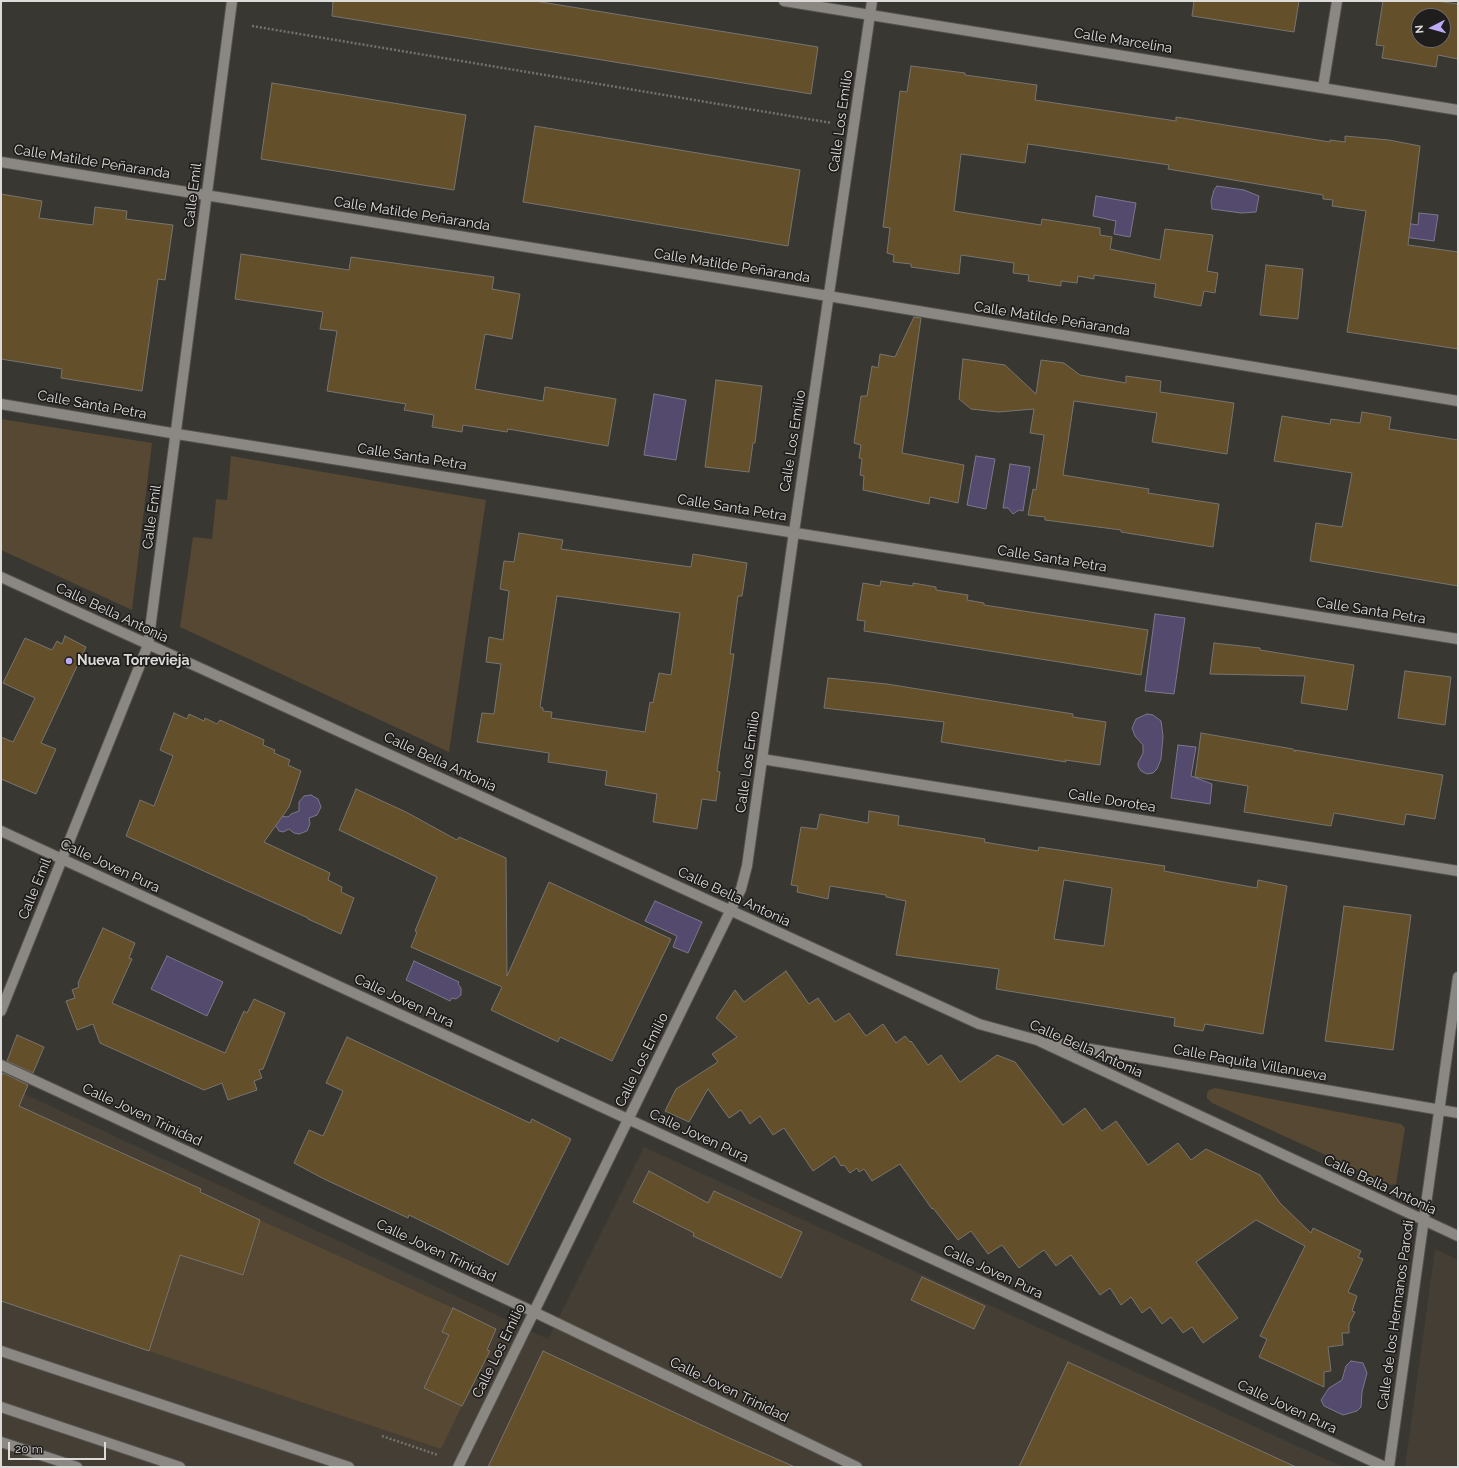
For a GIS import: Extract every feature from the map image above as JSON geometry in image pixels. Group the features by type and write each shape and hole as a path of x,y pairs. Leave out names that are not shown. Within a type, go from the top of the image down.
{"street":[{"name":"Calle Emil","path":"1,1011 148,645 177,434 232,1"},
{"name":"Calle Marcelina","path":"784,1 1458,110"},
{"name":"Calle Los Emilio","path":"458,1467 741,889 747,866 794,532 855,127 872,1"},
{"path":"1323,87 1336,1"},
{"name":"Calle Matilde Peñaranda","path":"1,162 1458,401"},
{"name":"Calle Santa Petra","path":"1,404 177,434 1458,639"},
{"name":"Calle Bella Antonia","path":"1,577 979,1024 1037,1040 1458,1236"},
{"name":"Calle Dorotea","path":"762,758 1458,871"},
{"name":"Calle Joven Pura","path":"1,831 1385,1467"},
{"name":"Calle de los Hermanos Parodi","path":"1389,1467 1458,977"},
{"name":"Calle Paquita Villanueva","path":"1037,1040 1458,1113"},
{"name":"Calle Joven Trinidad","path":"1,1065 534,1312 857,1467"},
{"path":"1,1351 349,1467"},
{"path":"1,1407 180,1467"},
{"path":"1,1442 77,1467"}],"path":[{"path":"229,22 855,127"},
{"path":"382,1436 441,1456"}],"shaded area":[{"path":"1217,186 1244,190 1259,196 1256,212 1241,213 1212,209 1211,201 1214,190"},
{"path":"1096,196 1136,203 1130,237 1114,234 1116,221 1093,216"},
{"path":"1419,213 1438,215 1434,241 1397,236 1399,222 1418,225"},
{"path":"654,394 686,400 676,460 644,455"},
{"path":"1,419 152,443 132,610 1,550"},
{"path":"231,456 486,500 449,752 180,627 193,537 212,539 216,499 227,500"},
{"path":"976,456 995,459 986,509 967,505"},
{"path":"1010,464 1030,467 1023,511 1019,510 1013,514 1008,508 1003,508"},
{"path":"1155,614 1185,618 1174,694 1145,691"},
{"path":"1147,714 1153,715 1161,721 1163,736 1161,759 1157,769 1153,773 1147,774 1141,771 1138,766 1143,753 1143,745 1135,736 1132,728 1136,719"},
{"path":"1178,745 1196,747 1191,776 1212,784 1210,804 1171,798"},
{"path":"311,795 318,799 321,807 317,815 309,818 310,824 307,831 299,834 294,833 289,829 283,832 279,831 274,823 280,816 288,817 299,811 299,802 304,796"},
{"path":"655,901 702,922 688,953 673,947 677,936 645,921"},
{"path":"167,956 223,982 207,1016 151,989"},
{"path":"414,961 459,982 458,984 461,988 461,995 456,999 452,998 450,1001 406,980"},
{"path":"1,1083 548,1339 644,1147 1343,1467 1,1467"},
{"path":"1215,1088 1401,1124 1405,1128 1396,1184 1391,1185 1212,1103 1207,1098 1207,1093 1209,1090"},
{"path":"260,1220 453,1308 442,1332 449,1335 424,1388 462,1406 441,1449 149,1351 180,1255 244,1275"},
{"path":"1435,1249 1458,1260 1458,1467 1405,1467"},
{"path":"1351,1361 1363,1363 1367,1373 1362,1392 1361,1407 1357,1411 1343,1415 1324,1406 1321,1400 1329,1388 1342,1380 1346,1366"}],"building":[{"path":"333,1 535,1 818,47 811,94 332,16"},
{"path":"1194,1 1299,1 1294,32 1192,16"},
{"path":"1383,1 1436,1 1458,4 1458,59 1438,55 1436,67 1382,58 1384,46 1376,45"},
{"path":"911,66 1037,85 1035,100 1176,121 1176,117 1330,142 1330,140 1345,142 1345,136 1389,140 1420,146 1408,245 1458,252 1458,349 1347,332 1366,211 1332,206 1333,200 1323,199 1323,195 1168,169 1169,165 1028,144 1025,163 961,154 954,211 1041,225 1042,219 1100,228 1100,235 1112,237 1110,249 1160,260 1165,229 1213,235 1207,271 1218,273 1215,293 1204,291 1201,306 1154,297 1156,284 1094,275 1094,279 1078,276 1077,283 1061,281 1061,286 1028,281 1029,275 1013,273 1014,263 961,255 959,274 911,267 911,264 893,262 894,255 887,253 890,228 883,227 900,91 907,92"},
{"path":"272,83 466,115 454,190 261,159"},
{"path":"535,126 800,170 788,246 523,202"},
{"path":"1,194 42,201 39,218 93,225 95,207 127,211 126,219 173,225 165,280 158,279 142,391 61,378 62,369 1,359"},
{"path":"241,254 349,270 351,257 494,277 492,289 520,294 512,339 485,334 475,389 543,401 545,387 616,399 608,446 508,429 507,432 463,425 462,432 432,427 434,415 404,410 406,404 327,391 337,331 320,329 323,312 235,299"},
{"path":"1266,265 1303,269 1298,319 1260,315"},
{"path":"914,317 921,318 902,453 964,465 958,503 930,497 929,504 863,490 864,476 860,475 862,459 859,458 861,445 854,443 861,396 867,396 872,366 878,368 880,354 895,357"},
{"path":"963,359 1005,365 1036,394 1041,360 1064,363 1080,375 1126,383 1126,376 1161,381 1160,392 1234,403 1227,454 1152,442 1157,413 1074,401 1063,475 1149,489 1148,493 1219,504 1213,547 1121,532 1121,530 1045,520 1045,517 1028,515 1033,489 1036,490 1044,435 1030,433 1034,409 998,412 971,409 959,399"},
{"path":"716,380 762,386 755,443 753,443 749,472 705,467"},
{"path":"1362,412 1391,417 1389,429 1458,440 1458,586 1310,561 1316,523 1342,527 1352,473 1274,461 1282,416 1330,424 1331,419 1360,423"},
{"path":"519,533 563,540 561,549 691,567 693,554 747,563 742,596 738,596 730,654 734,654 717,771 720,772 716,801 702,799 697,829 653,822 657,794 605,785 607,771 548,762 549,753 477,742 482,713 494,714 501,664 486,662 489,637 503,640 509,591 500,589 504,561 514,562","holes":["557,596 680,613 671,675 659,673 653,703 650,702 645,732 551,718 552,712 543,711 543,708 540,707"]},
{"path":"881,581 913,586 913,583 936,587 936,590 968,595 967,600 984,603 984,605 1148,630 1141,675 864,631 865,621 857,620 863,583 880,586"},
{"path":"65,636 86,647 41,743 56,749 36,794 1,779 1,737 13,742 35,698 3,683 25,638 52,650 57,641 62,644"},
{"path":"1214,643 1260,648 1260,650 1354,665 1347,710 1301,703 1305,676 1210,674"},
{"path":"1405,671 1451,677 1445,725 1398,718"},
{"path":"828,678 887,684 1073,714 1073,717 1106,722 1100,765 1065,760 1066,762 941,742 944,722 824,708"},
{"path":"174,713 187,719 189,714 204,721 205,718 217,724 220,720 264,740 263,745 275,750 274,753 290,760 288,765 301,771 289,807 264,842 330,873 328,880 342,887 341,892 354,898 341,934 126,836 140,800 154,806 173,756 160,750"},
{"path":"1201,733 1293,749 1295,752 1295,750 1443,775 1435,819 1406,814 1404,825 1334,813 1331,826 1244,812 1248,786 1195,777"},
{"path":"356,789 406,812 457,840 459,837 506,858 507,976 549,882 671,939 612,1061 560,1037 558,1042 491,1010 502,987 411,947 417,932 415,931 437,877 339,830"},
{"path":"869,811 899,816 898,825 985,839 984,842 1038,851 1039,847 1165,866 1164,871 1257,888 1258,880 1287,886 1263,1034 1205,1024 1203,1031 1174,1026 1175,1018 996,989 999,969 896,955 906,901 886,897 886,895 830,886 828,899 797,892 798,886 791,885 801,827 817,829 820,814 868,823","holes":["1064,880 1112,888 1104,946 1054,939"]},
{"path":"1344,906 1411,915 1393,1050 1325,1041"},
{"path":"103,928 135,943 129,958 132,959 112,1003 225,1053 244,1011 247,1013 254,999 285,1013 263,1069 259,1070 262,1078 254,1081 257,1090 228,1100 222,1083 204,1090 100,1043 93,1024 77,1030 66,1001 75,998 72,990 79,987 78,983"},
{"path":"786,971 809,1004 818,998 835,1022 849,1013 866,1036 883,1024 896,1043 905,1036 910,1042 911,1041 928,1065 941,1055 960,1082 997,1055 1015,1062 1063,1125 1085,1108 1102,1131 1116,1121 1148,1165 1178,1143 1191,1160 1206,1149 1260,1175 1280,1203 1311,1233 1313,1228 1361,1251 1358,1257 1363,1259 1348,1292 1357,1296 1352,1311 1355,1312 1349,1324 1349,1333 1342,1333 1343,1345 1328,1347 1331,1371 1324,1372 1324,1387 1259,1357 1267,1339 1260,1336 1305,1246 1256,1220 1196,1262 1238,1318 1203,1343 1192,1327 1183,1333 1171,1317 1162,1324 1150,1307 1142,1313 1131,1297 1121,1305 1110,1288 1100,1295 1071,1255 1056,1266 1044,1250 1019,1268 1002,1245 988,1254 971,1231 958,1240 933,1208 932,1209 900,1164 872,1181 864,1169 859,1172 857,1168 850,1173 844,1165 841,1166 835,1156 813,1171 784,1128 773,1135 760,1116 750,1124 741,1110 729,1118 708,1089 689,1122 665,1111 676,1089 718,1062 712,1054 737,1037 716,1018 735,990 744,1002"},
{"path":"17,1035 44,1047 33,1073 7,1061"},
{"path":"347,1037 530,1123 532,1119 571,1139 508,1265 409,1215 408,1218 324,1179 294,1163 309,1130 323,1136 343,1091 326,1083"},
{"path":"3,1073 28,1085 19,1106 201,1189 200,1192 260,1220 243,1275 180,1255 149,1351 1,1301 1,1077"},
{"path":"649,1171 708,1203 714,1191 802,1232 781,1278 693,1236 694,1233 633,1202"},
{"path":"922,1277 985,1306 974,1329 911,1300"},
{"path":"453,1308 496,1329 487,1350 490,1351 462,1406 424,1388 449,1335 442,1332"},
{"path":"543,1351 727,1437 795,1467 488,1467"},
{"path":"1068,1362 1129,1390 1296,1467 1019,1467"}],"place":[{"name":"Nueva Torrevieja","path":"69,661"}]}
